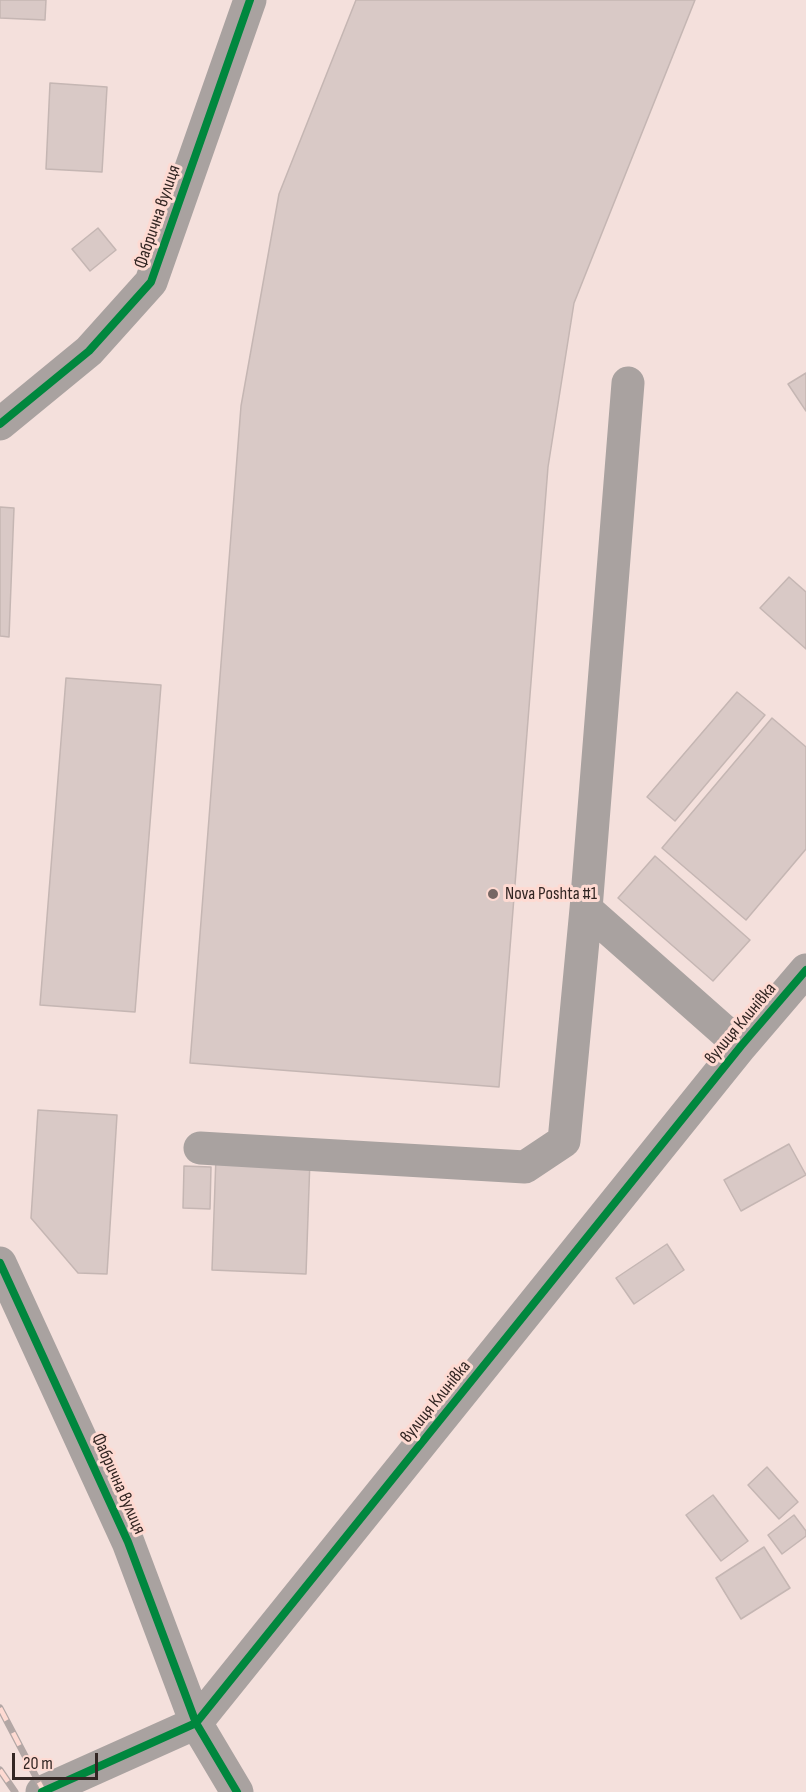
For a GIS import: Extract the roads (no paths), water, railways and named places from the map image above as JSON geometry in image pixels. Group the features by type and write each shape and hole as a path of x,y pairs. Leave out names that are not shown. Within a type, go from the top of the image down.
{"street":[{"name":"Фабрична вулиця","path":"0,424 89,351 151,282 250,0"},
{"path":"200,1148 525,1167 564,1140 586,909 628,383"},
{"path":"586,909 741,1046"},
{"name":"вулиця Клинівка","path":"42,1792 196,1723 741,1046 806,970"},
{"name":"Фабрична вулиця","path":"0,1263 128,1542 196,1723 237,1792"}],"railway":[{"path":"0,1708 44,1792"},
{"path":"0,1770 15,1792"}],"place":[{"name":"Nova Poshta #1","path":"493,894"}]}
